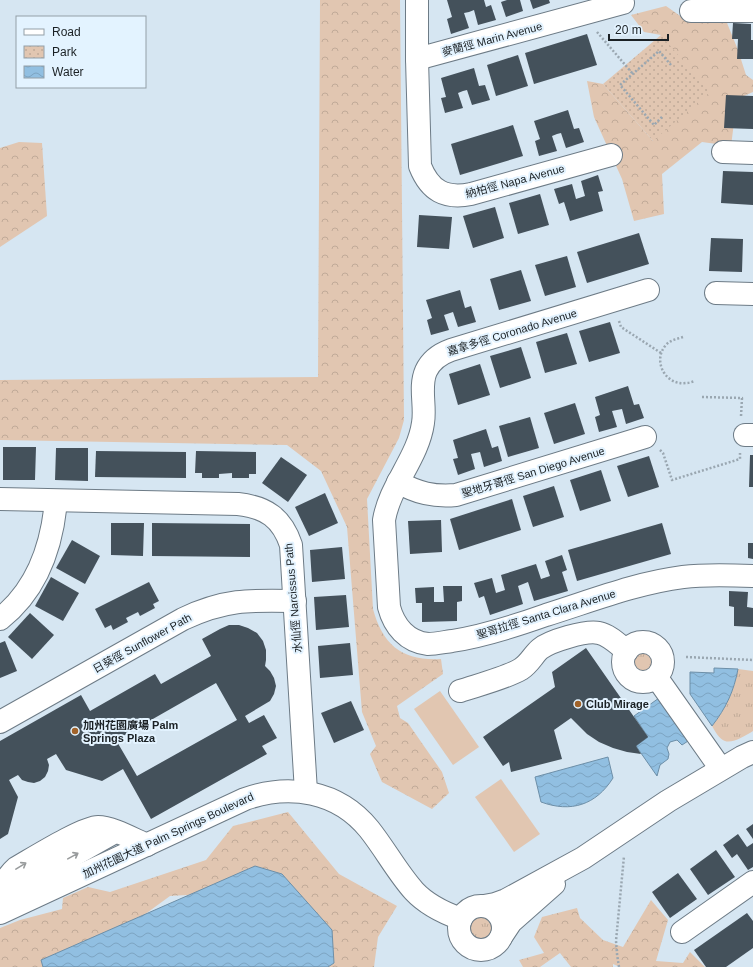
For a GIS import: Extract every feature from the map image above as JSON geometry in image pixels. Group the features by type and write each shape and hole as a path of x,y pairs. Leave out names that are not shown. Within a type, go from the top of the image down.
{"street":[{"path":"417,0 417,59"},
{"name":"麥蘭徑 Marin Avenue","path":"417,59 623,3"},
{"path":"691,11 753,12"},
{"name":"納柏徑 Napa Avenue","path":"417,59 420,166 430,185 439,192 460,196 471,194 611,155"},
{"path":"724,152 753,153"},
{"name":"嘉拿多徑 Coronado Avenue","path":"398,482 421,434 424,410 423,381 429,365 435,358 442,353 451,350 648,290"},
{"path":"716,293 753,294"},
{"name":"聖地牙哥徑 San Diego Avenue","path":"398,482 420,493 444,496 456,495 652,443"},
{"name":"聖哥拉徑 Santa Clara Avenue","path":"398,482 386,506 384,520 389,607 392,618 398,628 406,636 428,644 466,639 496,632 560,610 655,582 683,577 711,575 753,576"},
{"name":"水仙徑 Narcissus Path","path":"0,500 238,504 262,509 281,524 291,545 306,792"},
{"path":"0,619 12,609 34,579 50,541 56,501"},
{"name":"日葵徑 Sunflower Path","path":"0,722 198,612 214,606 242,601 295,601"},
{"path":"560,610 568,638"},
{"path":"460,691 515,672 526,666 545,645 584,633 599,633 606,635 627,651"},
{"path":"641,642 649,643 657,647 662,654 664,662 662,671 657,678 644,682 636,681 630,678 626,672 624,658 627,651 633,645 641,642"},
{"path":"657,678 721,769"},
{"path":"493,951 475,949 464,942 459,931 459,925 464,913 469,909 495,904 506,900 583,858 668,801 721,769 753,752"},
{"name":"加州花園大道 Palm Springs Boulevard","path":"1,907 147,844 245,799 274,791 290,790 319,795 347,808 369,829 414,891 436,908 461,919"},
{"path":"1,907 115,832 147,844"},
{"path":"493,951 511,922 583,858"},
{"path":"682,932 753,882"},
{"path":"484,906 495,911 500,916 503,926 493,951"}],"path":[{"path":"594,28 633,74"},
{"path":"662,117 654,125 620,85 659,51 671,65"},
{"path":"618,316 621,327 661,353"},
{"path":"683,337 674,339 666,345 661,353 660,362 662,371 668,378 676,383 686,384 695,381"},
{"path":"652,443 663,453 672,480 740,459 745,435 742,398 702,396"},
{"path":"686,657 753,660"},
{"path":"620,967 616,954 616,941 624,856"}],"green space":[{"path":"320,0 400,0 404,420 399,438 367,499 373,609 382,633 396,649 405,654 428,659 441,659 443,674 397,706 400,718 408,723 442,772 449,793 432,809 382,782 370,754 376,746 362,712 347,527 321,471 287,445 0,440 0,380 318,377"},
{"path":"666,6 686,20 725,18 746,75 753,80 753,92 737,99 731,146 702,142 662,174 664,214 634,221 622,179 594,117 587,81 603,84 653,141 661,35 644,32 631,15"},
{"path":"661,35 710,92 653,141 603,84"},
{"path":"19,142 42,143 47,216 0,247 0,148"},
{"path":"644,652 651,655 654,662 651,669 644,672 637,669 634,662 637,655"},
{"path":"738,669 753,671 753,731 739,739 728,742 721,739 717,735 712,726 729,699"},
{"path":"440,691 479,747 453,765 414,709"},
{"path":"501,779 540,834 514,852 475,797"},
{"path":"288,812 339,874 397,906 378,937 374,967 311,967 237,892 170,896 111,939 57,967 0,967 0,928 20,920 62,909 63,898 88,887 110,892 206,860 233,826"},
{"path":"651,900 668,920 656,961 683,963 690,952 705,967 620,967 613,964 613,967 571,967 560,953 540,967 523,967 519,960 544,953 534,937 542,917 577,908 580,918 603,940 623,947"},
{"path":"477,917 485,917 492,924 492,932 485,939 477,939 470,932 470,924"}],"water":[{"path":"714,668 738,669 729,699 712,726 690,694 690,672 714,673"},
{"path":"659,698 688,741 682,745 677,740 670,742 667,748 669,754 668,759 660,765 657,776 636,746 648,737 634,716"},
{"path":"608,757 613,778 599,795 582,804 572,806 563,807 541,802 535,777"},
{"path":"255,866 282,874 332,930 334,963 328,967 43,967 41,960"}],"building":[{"path":"447,0 484,0 486,7 491,5 496,20 478,25 474,10 464,13 469,28 451,34 447,19 452,17"},
{"path":"507,0 520,0 523,11 506,17 501,2"},
{"path":"530,0 549,0 550,3 533,9"},
{"path":"733,23 751,24 753,59 737,59 738,39 732,39"},
{"path":"587,34 597,65 534,84 525,53"},
{"path":"518,55 528,86 496,96 487,65"},
{"path":"474,68 479,86 485,85 490,100 472,105 467,90 463,91 458,93 463,108 445,113 441,98 446,97 441,78"},
{"path":"726,95 753,96 753,129 724,128"},
{"path":"568,110 574,129 579,128 584,142 566,148 561,133 557,134 552,136 557,151 539,156 535,141 540,139 534,121"},
{"path":"513,125 523,156 460,175 451,144"},
{"path":"723,171 753,172 753,205 721,203"},
{"path":"598,175 603,191 598,192 603,211 570,221 564,202 559,204 554,189 572,184 576,199 585,196 581,181"},
{"path":"540,194 549,225 518,234 509,203"},
{"path":"495,207 504,238 473,248 463,216"},
{"path":"419,215 452,217 449,249 417,247"},
{"path":"639,233 649,264 587,283 577,252"},
{"path":"711,238 743,239 742,272 709,271"},
{"path":"567,256 576,287 545,296 535,265"},
{"path":"521,270 531,301 499,310 490,279"},
{"path":"460,290 465,308 471,306 476,322 458,327 453,312 444,315 449,330 431,335 427,320 432,318 426,300"},
{"path":"610,322 620,353 589,362 579,331"},
{"path":"567,333 577,364 545,373 536,342"},
{"path":"521,347 531,378 500,388 490,356"},
{"path":"480,364 490,395 458,405 449,374"},
{"path":"628,386 634,405 639,404 644,418 626,424 622,409 612,411 617,427 599,432 595,417 600,415 595,397"},
{"path":"575,403 585,434 554,444 544,413"},
{"path":"530,417 539,448 508,457 499,426"},
{"path":"486,429 492,448 498,446 502,461 484,467 480,452 471,454 475,469 458,475 453,459 458,458 453,440"},
{"path":"3,447 36,447 35,480 3,480"},
{"path":"56,448 88,448 88,481 55,480"},
{"path":"96,451 186,452 186,478 95,477"},
{"path":"196,451 256,452 256,474 249,474 249,478 232,478 232,473 219,474 219,478 202,478 202,473 195,473"},
{"path":"750,455 753,455 753,487 749,487"},
{"path":"649,456 659,487 628,497 617,466"},
{"path":"281,457 307,475 288,502 262,483"},
{"path":"601,470 611,501 580,511 570,480"},
{"path":"554,486 564,517 533,527 523,496"},
{"path":"325,493 338,523 309,536 295,507"},
{"path":"512,499 521,530 459,550 450,519"},
{"path":"441,520 442,552 410,554 408,521"},
{"path":"111,523 144,523 143,556 111,555"},
{"path":"152,523 250,524 250,557 152,556"},
{"path":"662,523 671,554 577,581 568,550"},
{"path":"72,540 100,556 85,584 56,568"},
{"path":"748,543 753,543 753,559 748,558"},
{"path":"342,547 345,579 312,582 310,550"},
{"path":"562,555 567,570 562,572 568,591 534,601 528,582 518,586 523,604 490,615 484,596 479,598 474,583 492,578 496,593 505,590 501,575 536,564 541,579 550,576 545,561"},
{"path":"51,577 79,593 63,621 35,606"},
{"path":"149,582 159,601 153,604 155,608 140,616 138,612 126,618 128,622 113,630 111,625 105,628 95,609"},
{"path":"443,586 462,586 462,601 457,602 457,621 422,622 422,603 416,603 415,588 434,587 434,602 444,602"},
{"path":"729,591 748,592 747,607 753,608 753,627 734,626 734,607 729,606"},
{"path":"346,595 349,627 316,630 314,597"},
{"path":"30,613 54,635 32,659 8,637"},
{"name":"加州花園廣場 Palm Springs Plaza","path":"229,625 239,625 257,633 263,641 266,650 265,666 274,678 276,686 270,701 245,716 249,723 264,715 277,738 262,746 267,754 151,819 123,769 102,781 66,770 56,754 47,759 49,765 48,771 45,777 40,781 34,783 28,782 22,780 18,775 9,780 18,797 8,834 0,839 0,741 81,695 90,711 155,674 161,684 211,656 202,639","holes":["216,683 237,720 137,776 116,740"]},
{"path":"5,641 17,671 0,678 0,643"},
{"path":"350,643 353,675 320,678 318,646"},
{"name":"Club Mirage","path":"586,648 648,737 636,746 641,754 613,748 599,742 587,734 571,718 554,730 562,759 511,772 509,762 503,766 483,737 555,687 552,672"},
{"path":"351,701 364,730 334,743 321,713"},
{"path":"753,824 753,839 746,829"},
{"path":"738,834 747,847 753,843 753,867 748,870 737,854 732,858 723,845"},
{"path":"716,850 735,877 708,895 690,869"},
{"path":"678,873 697,899 670,918 652,892"},
{"path":"747,913 753,921 753,948 726,967 706,967 694,950"}],"place":[{"name":"Club Mirage","path":"578,704"},
{"name":"加州花園廣場 Palm Springs Plaza","path":"75,731"}]}
